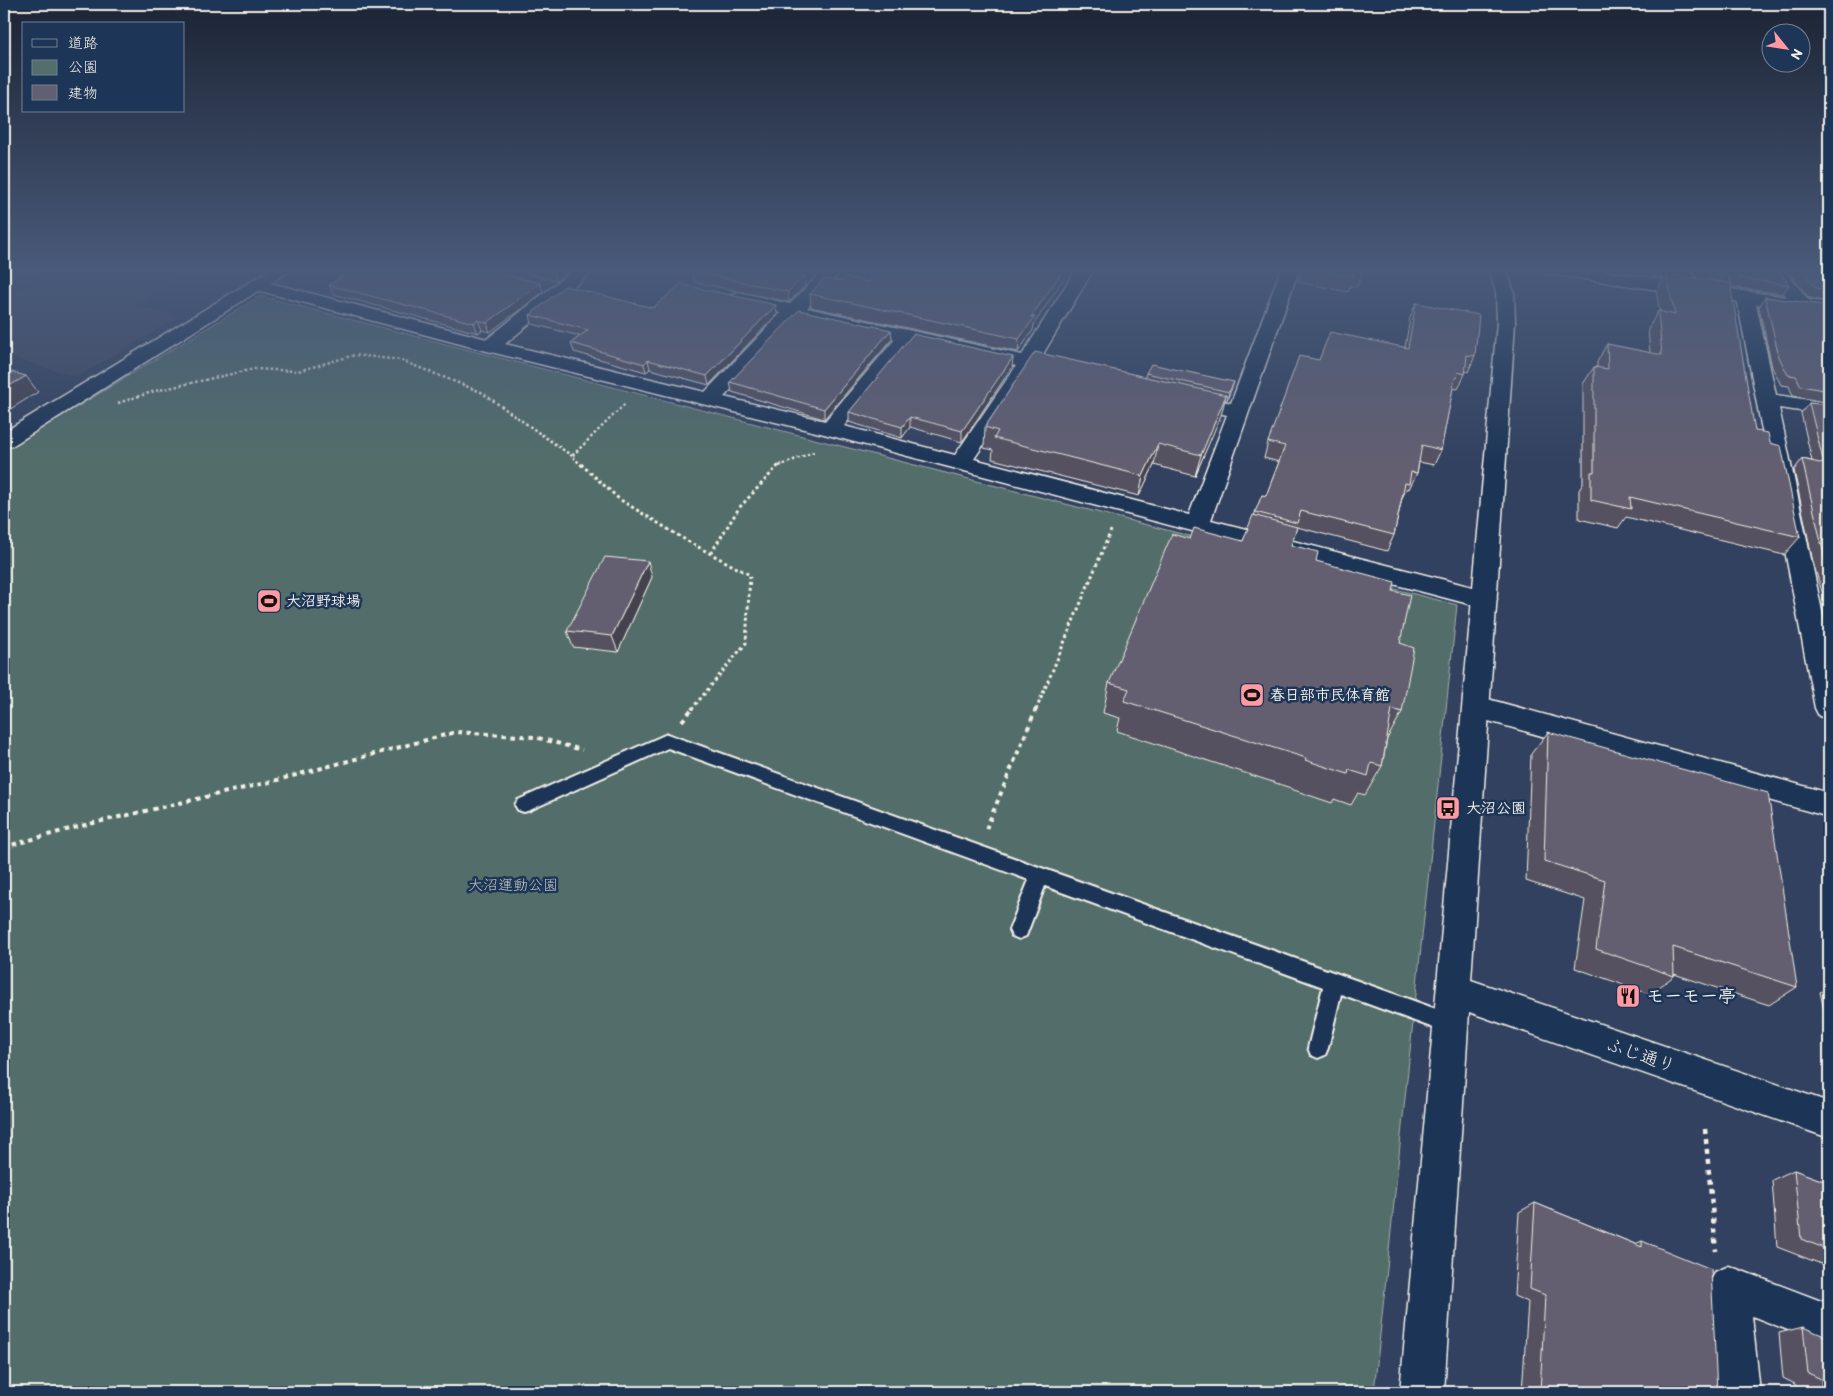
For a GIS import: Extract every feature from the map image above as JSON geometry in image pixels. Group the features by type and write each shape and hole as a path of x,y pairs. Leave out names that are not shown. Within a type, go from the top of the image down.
{"street":[{"path":"6,438 178,334"},
{"path":"445,334 830,429 1197,526 1484,599"},
{"path":"490,346 505,334"},
{"path":"710,399 772,334"},
{"path":"904,334 1085,375"},
{"path":"960,464 1045,334"},
{"path":"1197,526 1266,334"},
{"path":"1422,1392 1505,334"},
{"path":"1753,334 1765,400 1819,609 1829,708"},
{"path":"830,429 908,335"},
{"path":"1171,395 1238,411"},
{"path":"1765,400 1829,409"},
{"path":"1477,708 1829,805"},
{"name":"ふじ通り","path":"1451,1007 1829,1120"},
{"path":"1738,1392 1729,1286 1829,1325"}],"lane":[{"path":"524,805 667,741 1334,982 1451,1007"},
{"path":"1019,930 1040,876"},
{"path":"1318,1048 1334,982"}],"path":[{"path":"110,405 155,391 254,369 298,371 355,355 400,360 481,392 572,456 619,499 750,575 746,643 667,741"},
{"path":"572,456 630,400"},
{"path":"711,553 739,508 778,466 821,449 812,447"},
{"path":"976,853 1113,526 1104,523"},
{"path":"4,847 81,826 270,782 456,732 536,737 587,752"},
{"path":"1705,1129 1717,1266 1729,1286"}],"shaded area":[{"path":"4,334 150,334 77,377 4,355"}],"green space":[{"name":"大沼運動公園","path":"197,334 408,334 1457,605 1374,1392 4,1392 4,451"}],"building":[{"path":"583,334 748,334 707,376 648,360 644,364 571,343"},
{"path":"776,334 887,334 824,409 730,382"},
{"path":"913,334 1013,357 962,431 910,417 902,427 849,412"},
{"path":"996,334 1023,334 1019,339"},
{"path":"1329,334 1340,334 1408,348 1410,334 1477,334 1475,356 1467,355 1465,374 1458,372 1457,378 1455,378 1441,450 1422,445 1417,473 1411,472 1409,484 1405,483 1394,535 1301,511 1297,523 1255,512 1262,495 1266,496 1285,446 1268,442 1299,356 1319,360"},
{"path":"1660,334 1739,334 1755,431 1768,433 1770,443 1781,446 1800,537 1630,497 1631,509 1591,500 1591,472 1594,472 1594,367 1608,369 1607,344 1662,355"},
{"path":"1774,334 1829,334 1829,391 1801,386 1796,376 1788,375 1779,357"},
{"path":"1035,352 1226,395 1201,455 1158,444 1143,476 994,438 998,431 985,427"},
{"path":"1151,364 1234,382 1229,392 1146,373"},
{"path":"4,370 26,376 4,389"},
{"path":"1809,403 1829,405 1829,572 1802,459 1824,464"},
{"name":"春日部市民体育館","path":"1253,515 1297,527 1291,545 1318,552 1316,561 1395,582 1393,591 1410,595 1400,643 1414,648 1402,712 1392,709 1382,766 1371,763 1368,776 1349,770 1348,774 1305,760 1306,758 1124,701 1129,689 1109,683 1172,534 1190,539 1194,528 1243,541"},
{"path":"605,557 648,561 612,636 567,631"},
{"path":"1548,732 1768,793 1797,987 1673,947 1674,976 1596,949 1605,880 1544,861"},
{"path":"1794,1170 1829,1183 1829,1250 1801,1239"},
{"path":"1535,1203 1642,1247 1642,1241 1711,1269 1717,1392 1540,1392 1545,1295 1530,1289"},
{"path":"1803,1327 1829,1338 1829,1392 1822,1392 1821,1379 1808,1373"}],"place":[{"name":"大沼野球場","path":"269,601"},
{"name":"春日部市民体育館","path":"1252,695"},
{"name":"大沼公園","path":"1448,808"},
{"name":"モーモー亭","path":"1628,996"}]}
